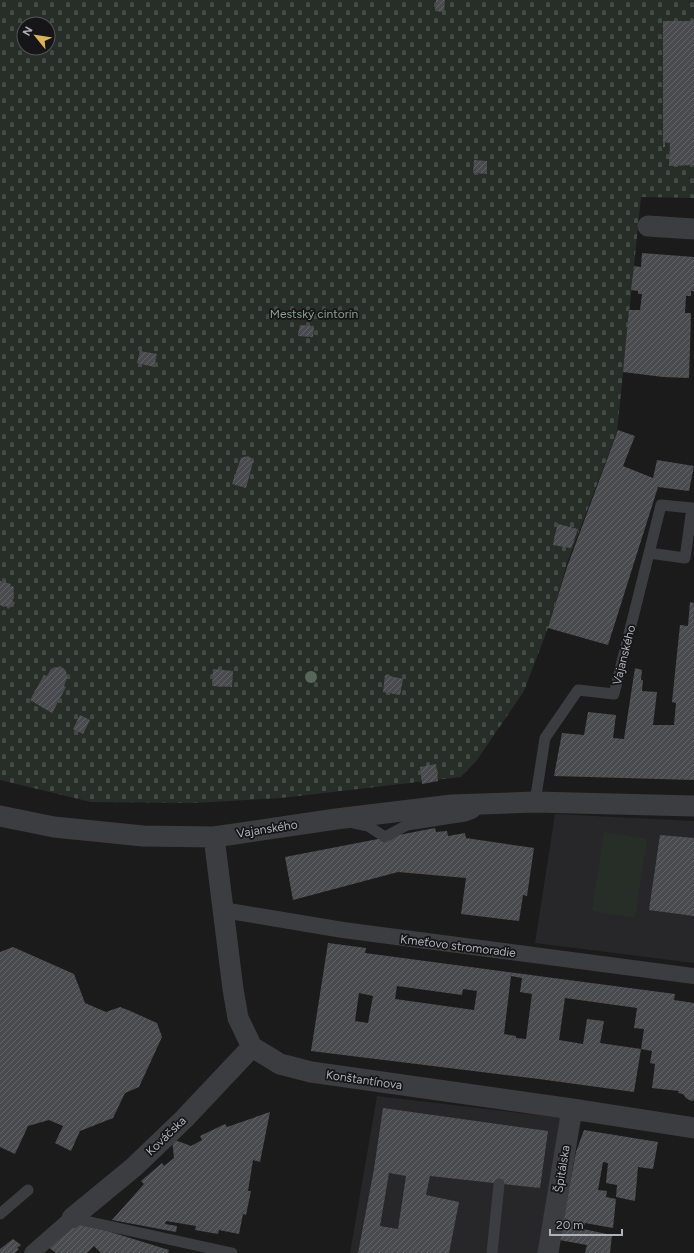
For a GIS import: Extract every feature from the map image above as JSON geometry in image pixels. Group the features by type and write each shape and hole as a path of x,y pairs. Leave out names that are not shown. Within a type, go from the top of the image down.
{"street":[{"path":"648,226 694,229"},
{"name":"Vajanského","path":"0,816 54,827 143,836 214,837 336,819 452,805 535,802 694,806"},
{"path":"214,837 232,989 238,1018 252,1047"},
{"name":"Kmeťovo stromoradie","path":"223,910 343,930 694,976"},
{"name":"Konštantínova","path":"252,1047 280,1064 312,1072 694,1128"},
{"name":"Kováčska","path":"32,1253 134,1167 184,1119 252,1047"},
{"name":"Špitálska","path":"548,1253 572,1109"}],"lane":[{"name":"Vajanského","path":"535,802 546,738 578,690 614,694 660,505 692,508 685,558 649,554"},
{"path":"492,1253 498,1184"},
{"path":"0,1214 28,1190"},
{"path":"72,1218 232,1253"}],"shaded area":[{"path":"555,814 694,821 694,963 535,943"},
{"path":"377,1096 570,1119 548,1253 350,1253"}],"green space":[{"name":"Mestský cintorín","path":"0,0 694,0 694,198 641,197 617,432 567,563 551,620 524,691 477,760 461,777 281,798 192,803 91,802 0,780"},
{"path":"604,832 647,839 635,918 592,911"}],"building":[{"path":"436,0 445,0 444,12 435,11"},
{"path":"663,21 694,21 694,165 669,166 670,142 665,142 665,147 663,147"},
{"path":"474,160 487,161 487,174 473,173"},
{"path":"642,253 694,257 694,291 691,291 691,296 686,296 685,313 691,313 689,378 663,377 623,372 629,310 640,310 642,294 638,294 638,291 631,290 634,266 641,267"},
{"path":"300,325 314,326 313,337 298,336"},
{"path":"140,351 157,354 154,367 137,363"},
{"path":"618,430 635,436 623,466 653,478 657,460 694,466 689,491 658,487 608,645 548,628 567,567"},
{"path":"248,456 253,462 246,488 232,484 241,458"},
{"path":"558,524 578,529 571,548 553,545"},
{"path":"0,581 13,586 14,598 12,600 15,603 8,609 6,606 4,607 0,605"},
{"path":"690,602 694,603 694,780 554,776 562,733 584,735 588,712 616,715 613,738 624,739 635,668 642,670 642,691 657,692 653,725 674,725 676,703 672,702 680,625 688,626"},
{"path":"55,667 63,668 66,671 67,678 64,686 66,687 52,713 30,700 44,675 47,676 51,669"},
{"path":"213,669 233,671 232,687 212,686"},
{"path":"385,675 403,679 400,695 383,692"},
{"path":"80,715 90,720 83,734 73,729"},
{"path":"436,764 438,781 422,784 420,767"},
{"path":"435,828 436,832 447,831 448,836 465,833 466,838 534,848 527,896 523,895 519,921 461,914 466,878 398,872 293,900 285,857"},
{"path":"660,835 694,838 694,916 649,910"},
{"path":"328,943 366,948 365,953 675,994 674,1000 694,1003 694,1100 691,1101 686,1098 683,1094 678,1093 679,1091 652,1088 655,1064 650,1063 652,1051 641,1049 634,1092 311,1051","holes":["511,976 522,978 520,992 532,994 526,1039 516,1038 516,1036 504,1034","397,986 462,995 463,989 477,991 474,1010 395,999","359,993 373,996 368,1023 355,1021","565,998 637,1008 634,1028 644,1029 641,1049 600,1043 604,1021 587,1019 583,1044 559,1040"]},
{"path":"13,947 74,974 85,1003 106,1012 120,1007 128,1010 157,1023 162,1037 139,1087 125,1093 113,1118 80,1131 71,1151 55,1143 63,1126 49,1120 28,1126 15,1154 0,1147 0,952"},
{"path":"383,1108 548,1131 540,1188 430,1176 426,1195 459,1202 449,1253 358,1253 374,1169","holes":["389,1173 406,1176 398,1229 380,1226"]},
{"path":"270,1112 260,1162 253,1160 248,1191 251,1191 246,1215 243,1214 239,1234 219,1230 218,1234 195,1230 196,1226 166,1221 165,1224 177,1226 176,1232 112,1220 144,1184 141,1181 162,1163 164,1166 174,1158 172,1139 191,1146 202,1140 200,1136 225,1124 227,1127"},
{"path":"584,1130 658,1142 653,1169 638,1167 635,1201 616,1197 617,1185 606,1183 608,1163 603,1162 598,1190 607,1191 606,1197 616,1199 613,1228 585,1223 583,1229 612,1235 610,1253 585,1253 587,1245 559,1240 576,1152"},
{"path":"75,1221 169,1250 168,1253 101,1253 94,1246 87,1253 56,1253 48,1247"},
{"path":"13,1239 21,1245 17,1248 19,1249 15,1253 0,1253 0,1249"}]}
